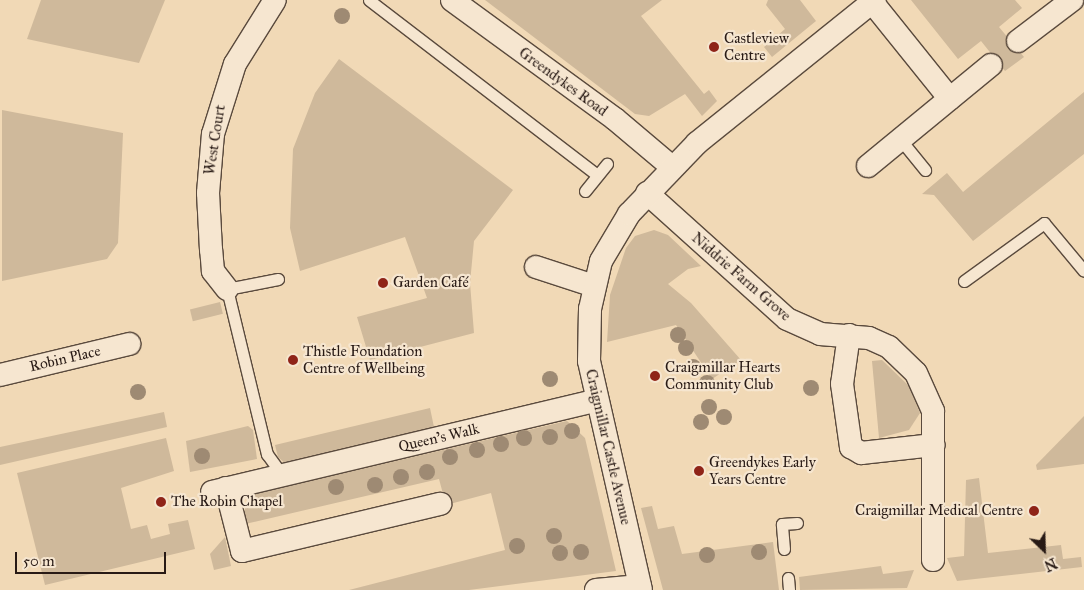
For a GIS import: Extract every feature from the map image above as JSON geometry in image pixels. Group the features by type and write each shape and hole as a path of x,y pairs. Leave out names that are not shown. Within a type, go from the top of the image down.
{"street":[{"name":"West Court","path":"227,289 213,271 211,250 208,186 213,134 235,64 275,0"},
{"name":"Greendykes Road","path":"452,0 615,120 672,167"},
{"name":"Craigmillar Castle Avenue","path":"641,588 595,401 588,333 594,286 617,231 647,193 672,167 874,1 950,99"},
{"path":"1018,41 1061,3"},
{"path":"868,166 990,65"},
{"name":"Niddrie Farm Grove","path":"647,193 787,319 806,330 848,335 889,347 916,373 930,399 934,445 934,560"},
{"path":"536,267 594,286"},
{"path":"848,335 842,384 851,447 861,452 934,445"},
{"name":"Robin Place","path":"0,374 129,344"},
{"name":"Queen's Walk","path":"440,504 242,551 219,490 595,401"},
{"path":"596,590 641,588"}],"lane":[{"path":"369,0 597,175"},
{"path":"900,139 925,170"},
{"path":"585,191 607,164"},
{"path":"964,281 1044,223 1084,271"},
{"path":"278,278 227,289 267,454 282,475"},
{"path":"784,549 782,524 798,522"},
{"path":"788,578 789,590"}],"shaded area":[{"path":"41,0 165,0 139,63 27,39"},
{"path":"485,0 662,0 641,16 704,94 709,90 717,101 702,116 685,94 649,116 635,114"},
{"path":"768,0 800,0 816,21 772,57 764,47 785,29 766,5"},
{"path":"911,0 1015,0 1022,8 999,27 1024,57 1005,71 981,41 958,59"},
{"path":"339,59 513,190 474,241 470,283 474,333 370,360 357,317 427,298 405,237 300,271 290,228 293,149 315,93"},
{"path":"1084,92 1084,154 973,241 934,195 922,194 947,173 963,192"},
{"path":"2,110 123,133 118,243 107,259 2,281"},
{"path":"654,230 668,235 701,266 688,269 668,284 691,303 741,360 712,379 676,325 607,342 610,295 626,248 635,236"},
{"path":"220,302 223,314 193,321 190,309"},
{"path":"882,360 909,386 920,413 909,430 879,438 872,361"},
{"path":"430,408 435,432 288,466 278,457 275,445"},
{"path":"164,412 167,427 0,465 0,447"},
{"path":"1084,416 1084,464 1037,470 1036,465"},
{"path":"567,421 585,438 616,571 469,590 349,590 505,550 491,493 446,505 439,479 245,524 245,507 251,495"},
{"path":"248,426 253,430 257,459 190,472 186,441"},
{"path":"166,438 174,471 121,488 131,529 147,525 151,539 170,534 168,524 188,520 195,549 45,585 17,473"},
{"path":"979,478 988,553 1061,545 1063,559 1081,557 1082,567 957,581 947,558 964,556 966,480"},
{"path":"652,506 658,529 674,526 682,554 773,542 779,590 663,590 641,508"},
{"path":"225,537 231,566 214,570 210,554"},
{"path":"881,566 883,574 914,570 907,588 800,590 799,577"}],"place":[{"name":"Castleview Centre","path":"714,47"},
{"name":"Garden Café","path":"383,283"},
{"name":"Thistle Foundation Centre of Wellbeing","path":"293,360"},
{"name":"Craigmillar Hearts Community Club","path":"655,376"},
{"name":"Greendykes Early Years Centre","path":"699,471"},
{"name":"The Robin Chapel","path":"161,502"},
{"name":"Craigmillar Medical Centre","path":"1034,511"}]}
